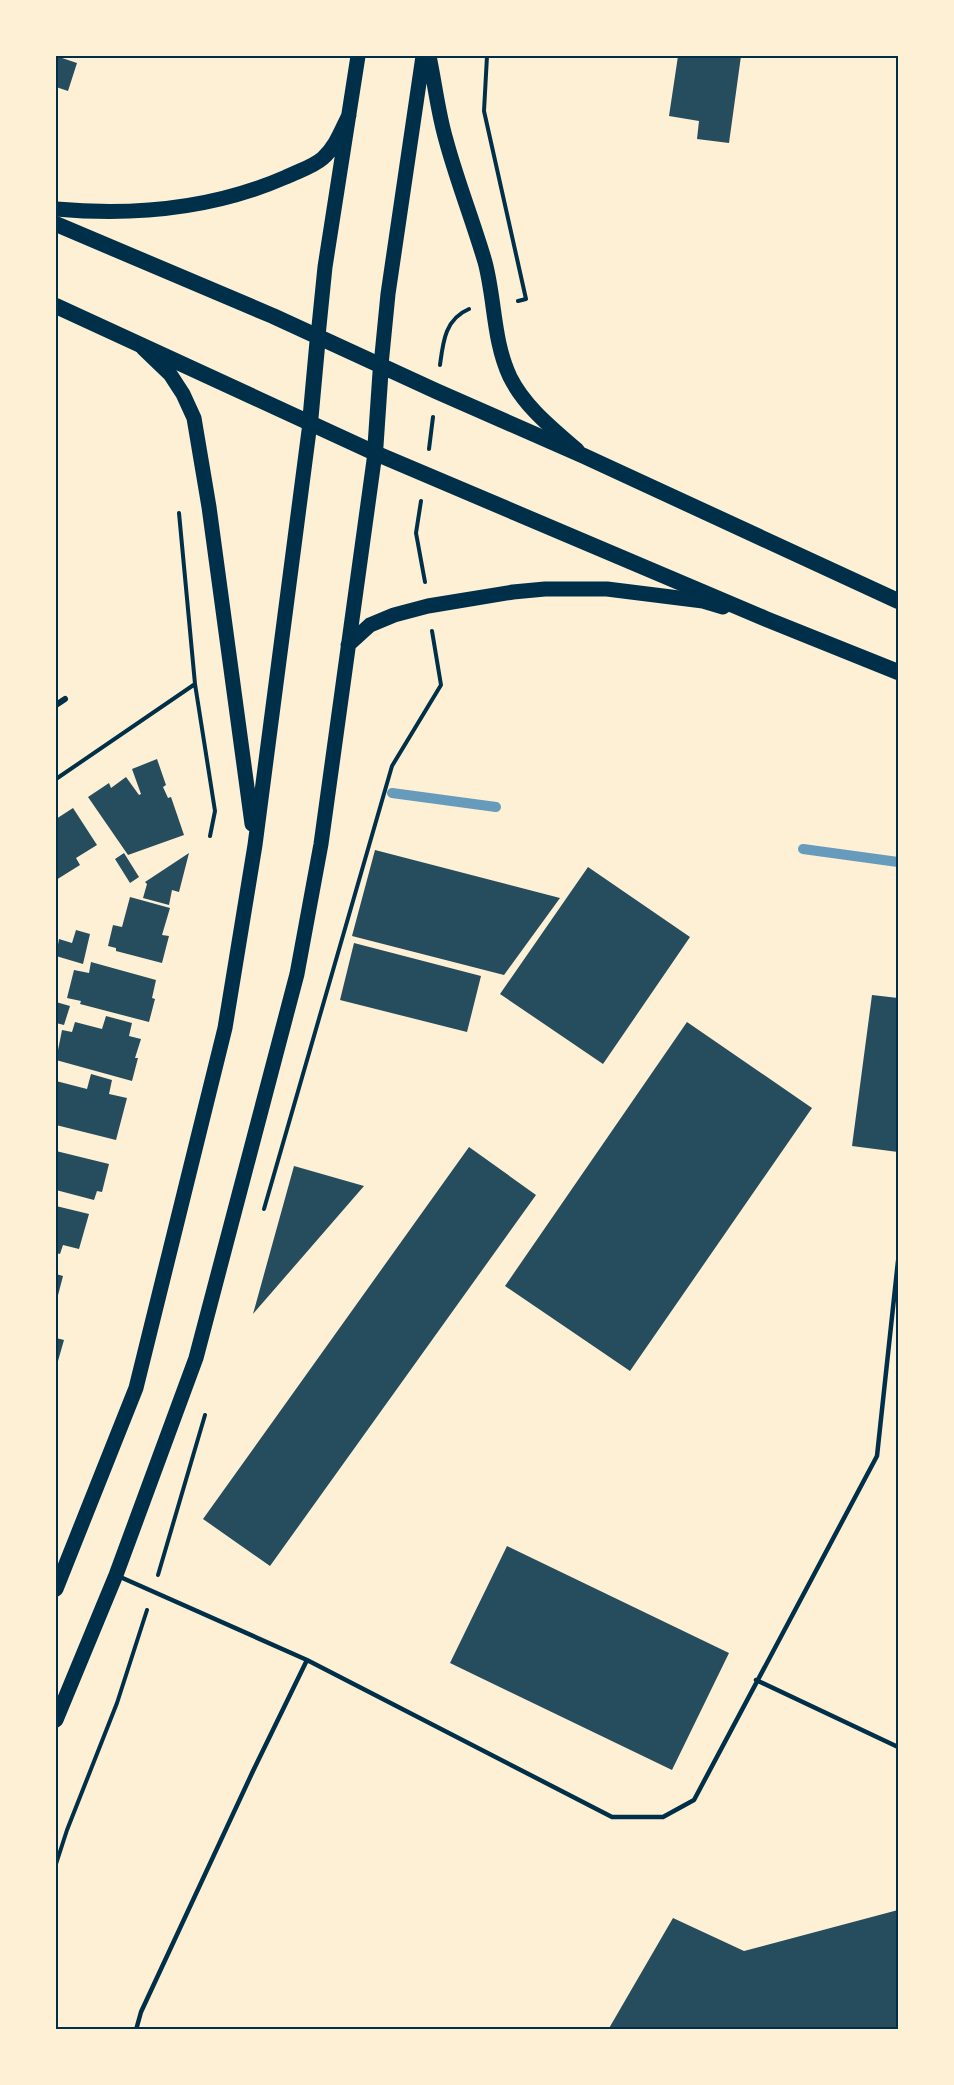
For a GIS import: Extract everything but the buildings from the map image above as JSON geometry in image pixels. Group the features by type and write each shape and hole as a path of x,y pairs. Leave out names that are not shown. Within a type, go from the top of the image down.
{"highway":[{"path":"56,224 318,336 898,601"},
{"path":"56,306 375,453 766,619 898,672"},
{"path":"310,423 318,336"},
{"path":"375,453 381,365"}],"main road":[{"path":"318,336 325,267 358,56"},
{"path":"381,365 388,294 423,56"},
{"path":"429,56 446,138 485,262 495,304 497,336 510,376 525,400 544,422 584,456"},
{"path":"56,209 166,210 233,197 270,184 321,159 334,146 349,115"},
{"path":"139,343 170,374 183,394 194,418 209,507 255,845"},
{"path":"56,1589 136,1388 225,1028 255,845 310,423"},
{"path":"56,1720 116,1575 196,1358 297,974 321,844 375,453"},
{"path":"348,645 370,626 394,615 485,595 545,589 607,589 692,600 766,619"}],"street":[{"path":"56,705 65,699"}],"lane":[{"path":"116,1575 307,1660 612,1817 663,1817 694,1800 877,1456 898,1261"},
{"path":"136,2030 145,2004 252,1772 307,1660"},
{"path":"756,1680 898,1747"}],"path":[{"path":"487,56 484,111 526,300 512,302"},
{"path":"426,591 416,533 445,335 453,319 474,307"},
{"path":"179,513 195,684 215,811 210,836"},
{"path":"56,778 195,684"}],"waterway":[{"path":"392,793 496,807"},
{"path":"803,849 898,862"}]}
